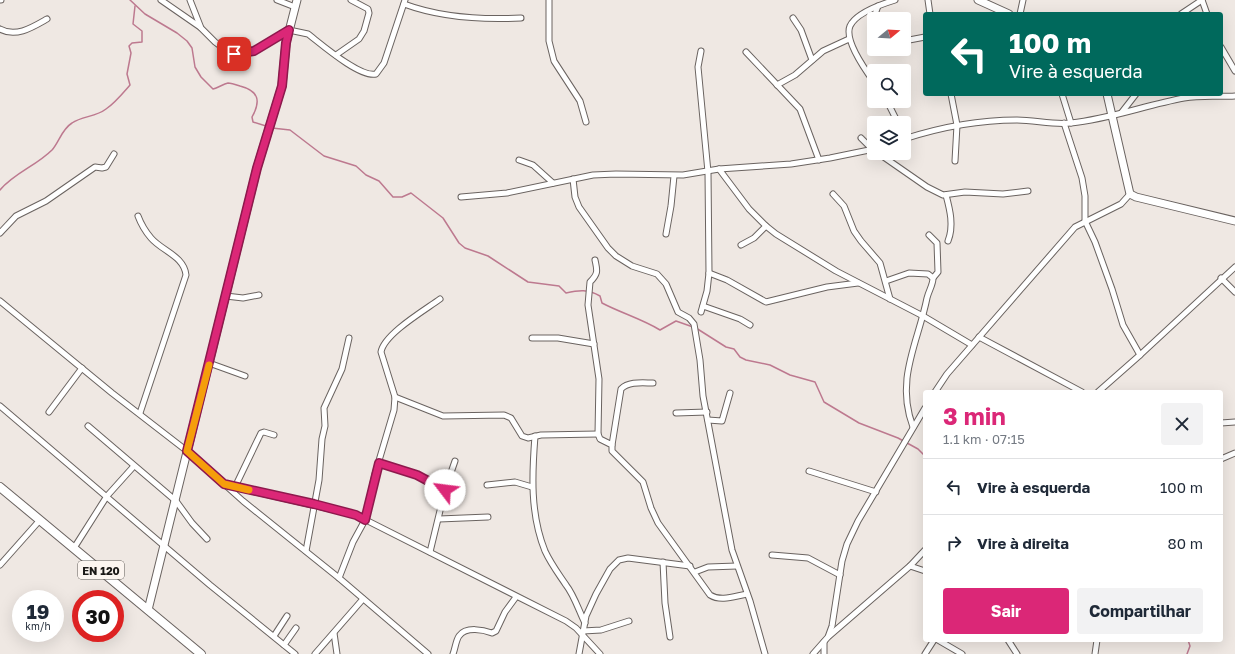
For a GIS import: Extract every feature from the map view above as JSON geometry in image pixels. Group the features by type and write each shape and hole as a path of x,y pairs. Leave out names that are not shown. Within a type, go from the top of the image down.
{"main road":[{"name":"EN 120","path":"0,487 201,654"}],"street":[{"path":"161,0 201,28 215,42 227,51 234,54 254,51 289,30 308,34 356,68 372,75 376,74 384,63 405,2 444,15 489,20 521,18"},
{"path":"190,0 201,28"},
{"path":"148,610 266,138 282,86 286,43 296,3 277,0"},
{"path":"336,55 359,39 369,13 366,6 350,0"},
{"path":"549,0 549,41 554,61 580,101 586,122"},
{"path":"867,70 849,39 850,26 854,21 878,6 895,0"},
{"path":"928,0 930,12"},
{"path":"978,0 1005,12"},
{"path":"1020,12 1023,0"},
{"path":"1184,12 1202,0 1206,12"},
{"path":"876,12 878,6"},
{"path":"793,18 800,30 812,60"},
{"path":"0,29 8,32 22,32 29,30 47,19"},
{"path":"911,40 923,37"},
{"path":"777,85 795,75 823,51 849,39"},
{"path":"1223,50 1235,71"},
{"path":"701,51 698,67 708,172 710,273 701,312"},
{"path":"746,52 800,109 819,160"},
{"path":"951,96 956,125 955,161"},
{"path":"1063,96 1071,123"},
{"path":"1108,96 1114,115 1126,183 1130,194 1136,197 1235,221"},
{"path":"1122,113 1135,96"},
{"path":"911,136 956,125 985,121 1019,120 1064,124 1114,115 1184,98 1201,96 1235,96"},
{"path":"1064,124 1082,178 1085,196 1085,221 1095,242 1123,325 1140,355"},
{"path":"861,138 867,144"},
{"path":"461,197 507,193 573,179 616,174 674,176 708,172 719,169 819,160 867,150"},
{"path":"0,234 16,216 46,201 95,167 102,168 106,166 114,154"},
{"path":"519,160 533,165 553,183"},
{"path":"888,160 927,187 946,195 965,192 1003,194 1028,191"},
{"path":"719,169 749,209 766,226 836,271 923,316 972,346"},
{"path":"666,234 674,176"},
{"path":"573,179 579,207 608,248 616,256 632,266 657,274 666,284 678,312 689,318 694,327 700,360 703,396 732,550 765,654"},
{"path":"833,194 840,199 844,206 854,231 880,263 890,299"},
{"path":"936,390 947,374 1075,227 1120,204 1130,194"},
{"path":"946,195 952,226 948,241"},
{"path":"138,216 142,227 151,238 166,252 180,260 186,268 186,275 140,414"},
{"path":"741,245 754,238 766,226"},
{"path":"913,427 906,400 906,384 913,343 923,316 928,292 933,283 933,278 938,272 937,243 929,235"},
{"path":"595,260 598,269 596,278 590,285 588,297 600,392 598,434 600,439 612,444"},
{"path":"1100,390 1195,305 1221,278 1235,267"},
{"path":"710,273 727,280 766,302 827,287 859,283"},
{"path":"886,281 909,273 928,274 933,278"},
{"path":"1221,278 1235,292"},
{"path":"226,296 244,298 259,294"},
{"path":"339,578 353,542 365,520 394,410 395,397 381,352 385,341 440,299"},
{"path":"0,300 82,368 187,451 224,484 339,578 428,654"},
{"path":"703,306 735,317 750,325"},
{"path":"306,551 319,480 322,439 325,426 324,408 342,369 349,338"},
{"path":"532,338 558,338 594,344"},
{"path":"979,338 1078,390"},
{"path":"209,363 245,376"},
{"path":"49,412 82,368"},
{"path":"653,383 632,384 625,386 622,389 612,451 643,482 651,508 658,522 710,595 716,599 747,594"},
{"path":"708,420 722,421 730,393"},
{"path":"395,397 443,416 504,415 511,418 522,436 528,438 536,436 598,434"},
{"path":"0,406 164,544 210,585 295,654"},
{"path":"828,637 835,612 840,575 847,544 858,521 923,411"},
{"path":"676,413 707,412"},
{"path":"1223,423 1235,422"},
{"path":"88,426 176,501 192,523 207,539"},
{"path":"235,487 261,433 264,432 274,435"},
{"path":"536,436 532,487 539,532 545,550 558,576 567,585 585,623"},
{"path":"1223,458 1235,453"},
{"path":"430,552 445,490 455,461"},
{"path":"379,463 417,475 445,490"},
{"path":"74,548 107,496 134,466"},
{"path":"809,471 876,492"},
{"path":"487,485 515,482 532,487"},
{"path":"224,484 356,515 566,621 583,633 600,654"},
{"path":"439,519 488,517"},
{"path":"0,565 40,520"},
{"path":"813,654 828,637 910,566 923,552"},
{"path":"772,555 808,558 840,575"},
{"path":"579,654 585,623 596,594 610,569 620,560 628,558 690,566"},
{"path":"663,562 665,603 670,637"},
{"path":"695,572 708,567 737,566"},
{"path":"910,566 923,570"},
{"path":"453,654 458,636 462,633 479,629 492,633 496,631 505,612 516,597"},
{"path":"314,654 363,599"},
{"path":"274,636 287,616"},
{"path":"583,633 601,630 629,621"},
{"path":"284,645 296,628"},
{"path":"334,633 337,654"},
{"path":"824,642 824,654"},
{"path":"925,654 933,642"},
{"path":"941,642 962,654"},
{"path":"1009,642 1016,654"},
{"path":"1095,654 1097,642"}],"waterway":[{"path":"130,0 145,14 177,33 187,41 192,48 195,67 201,77 213,89 229,83 246,88 255,94 257,106 252,117 253,122 266,126"},
{"path":"0,190 12,179 46,156 69,126 80,119 102,112 116,101 130,85 127,74 131,53 129,46 132,43 142,42 142,31 133,24 135,6"},
{"path":"272,128 290,130 324,156 356,166 366,175 379,181 393,197 402,197 411,193 443,218 459,243 465,248 488,256 528,282 559,286 566,293 579,291 591,292 600,296 602,303 660,330 676,321 693,327"},
{"path":"696,328 726,347 734,349 740,357 746,360 770,365 790,375 815,382 824,402 859,423 898,438 918,449 923,454"},
{"path":"1187,654 1190,646 1189,642"}],"slow traffic":[{"path":"209,365 187,451 224,484 249,490"}],"route":[{"path":"234,54 254,51 274,41 289,30 286,43 282,86 257,168 187,451 224,484 314,504 356,515 365,520 368,512 375,474 379,463 417,475 445,490"}]}
